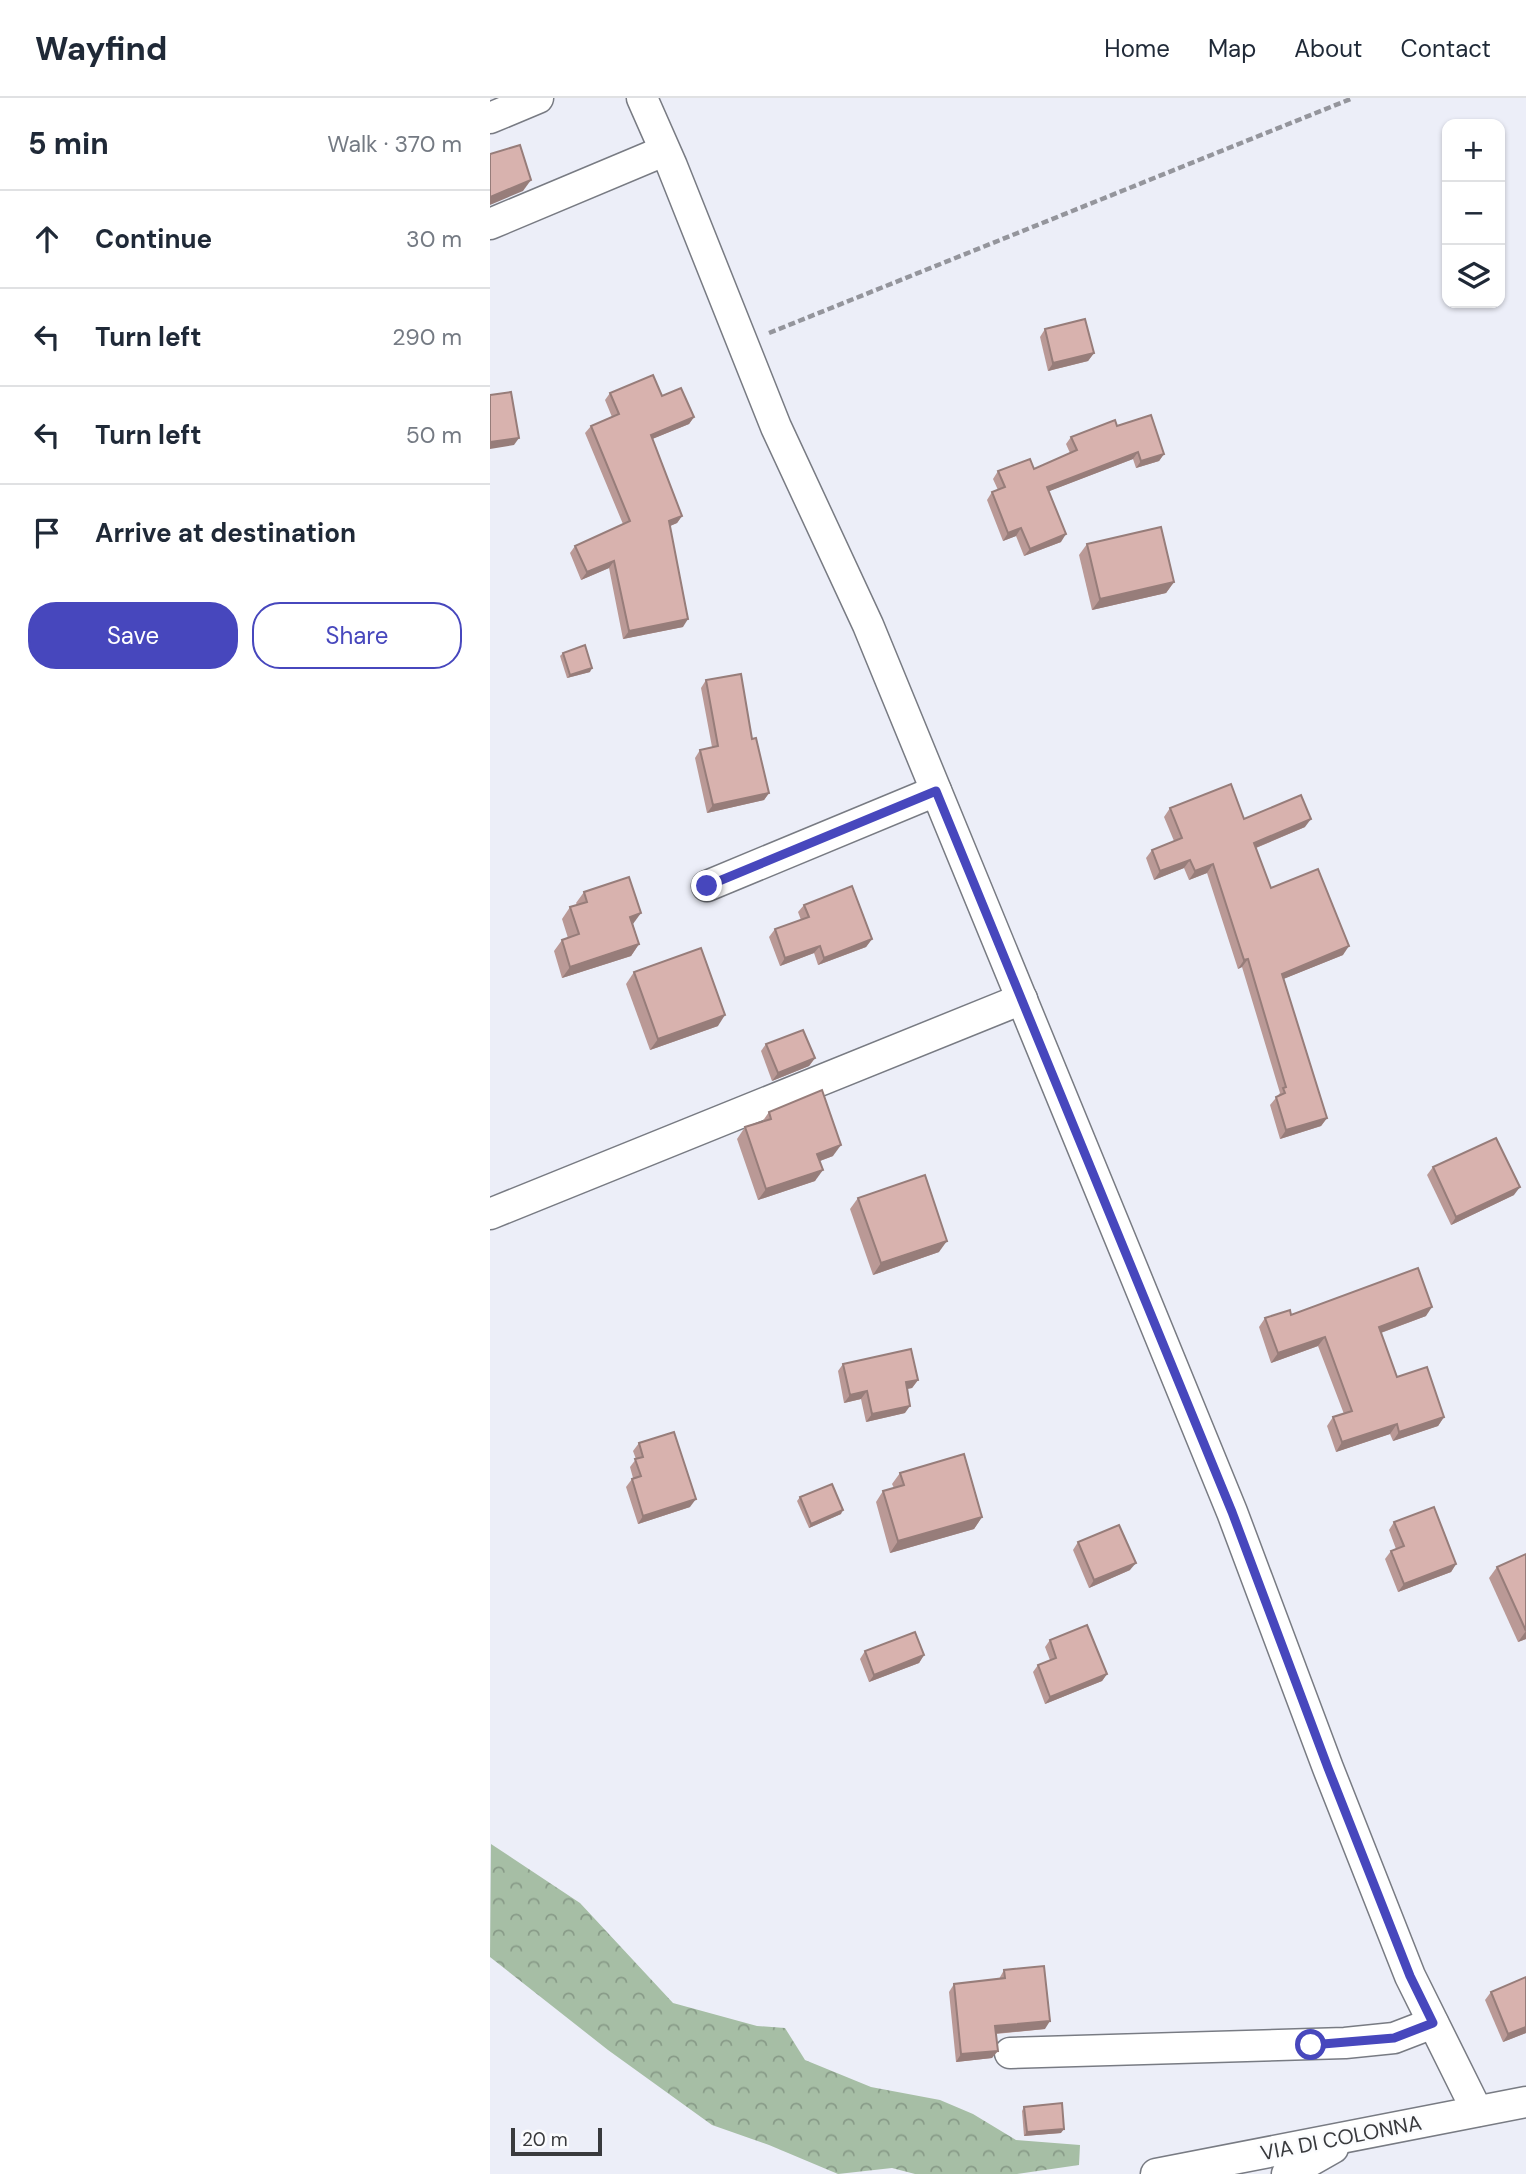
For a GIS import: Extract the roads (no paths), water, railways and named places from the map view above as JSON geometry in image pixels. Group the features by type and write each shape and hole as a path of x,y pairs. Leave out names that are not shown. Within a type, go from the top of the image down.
{"street":[{"path":"490,118 538,98"},
{"path":"642,98 776,427 868,625 1232,1512 1410,1976 1478,2111"},
{"path":"490,224 664,151"},
{"path":"707,886 936,791"},
{"path":"490,1214 1022,999"},
{"path":"1010,2053 1345,2043 1394,2038 1433,2023"},
{"name":"VIA DI COLONNA","path":"1156,2174 1526,2102"},
{"path":"1287,2174 1356,2135"}]}
